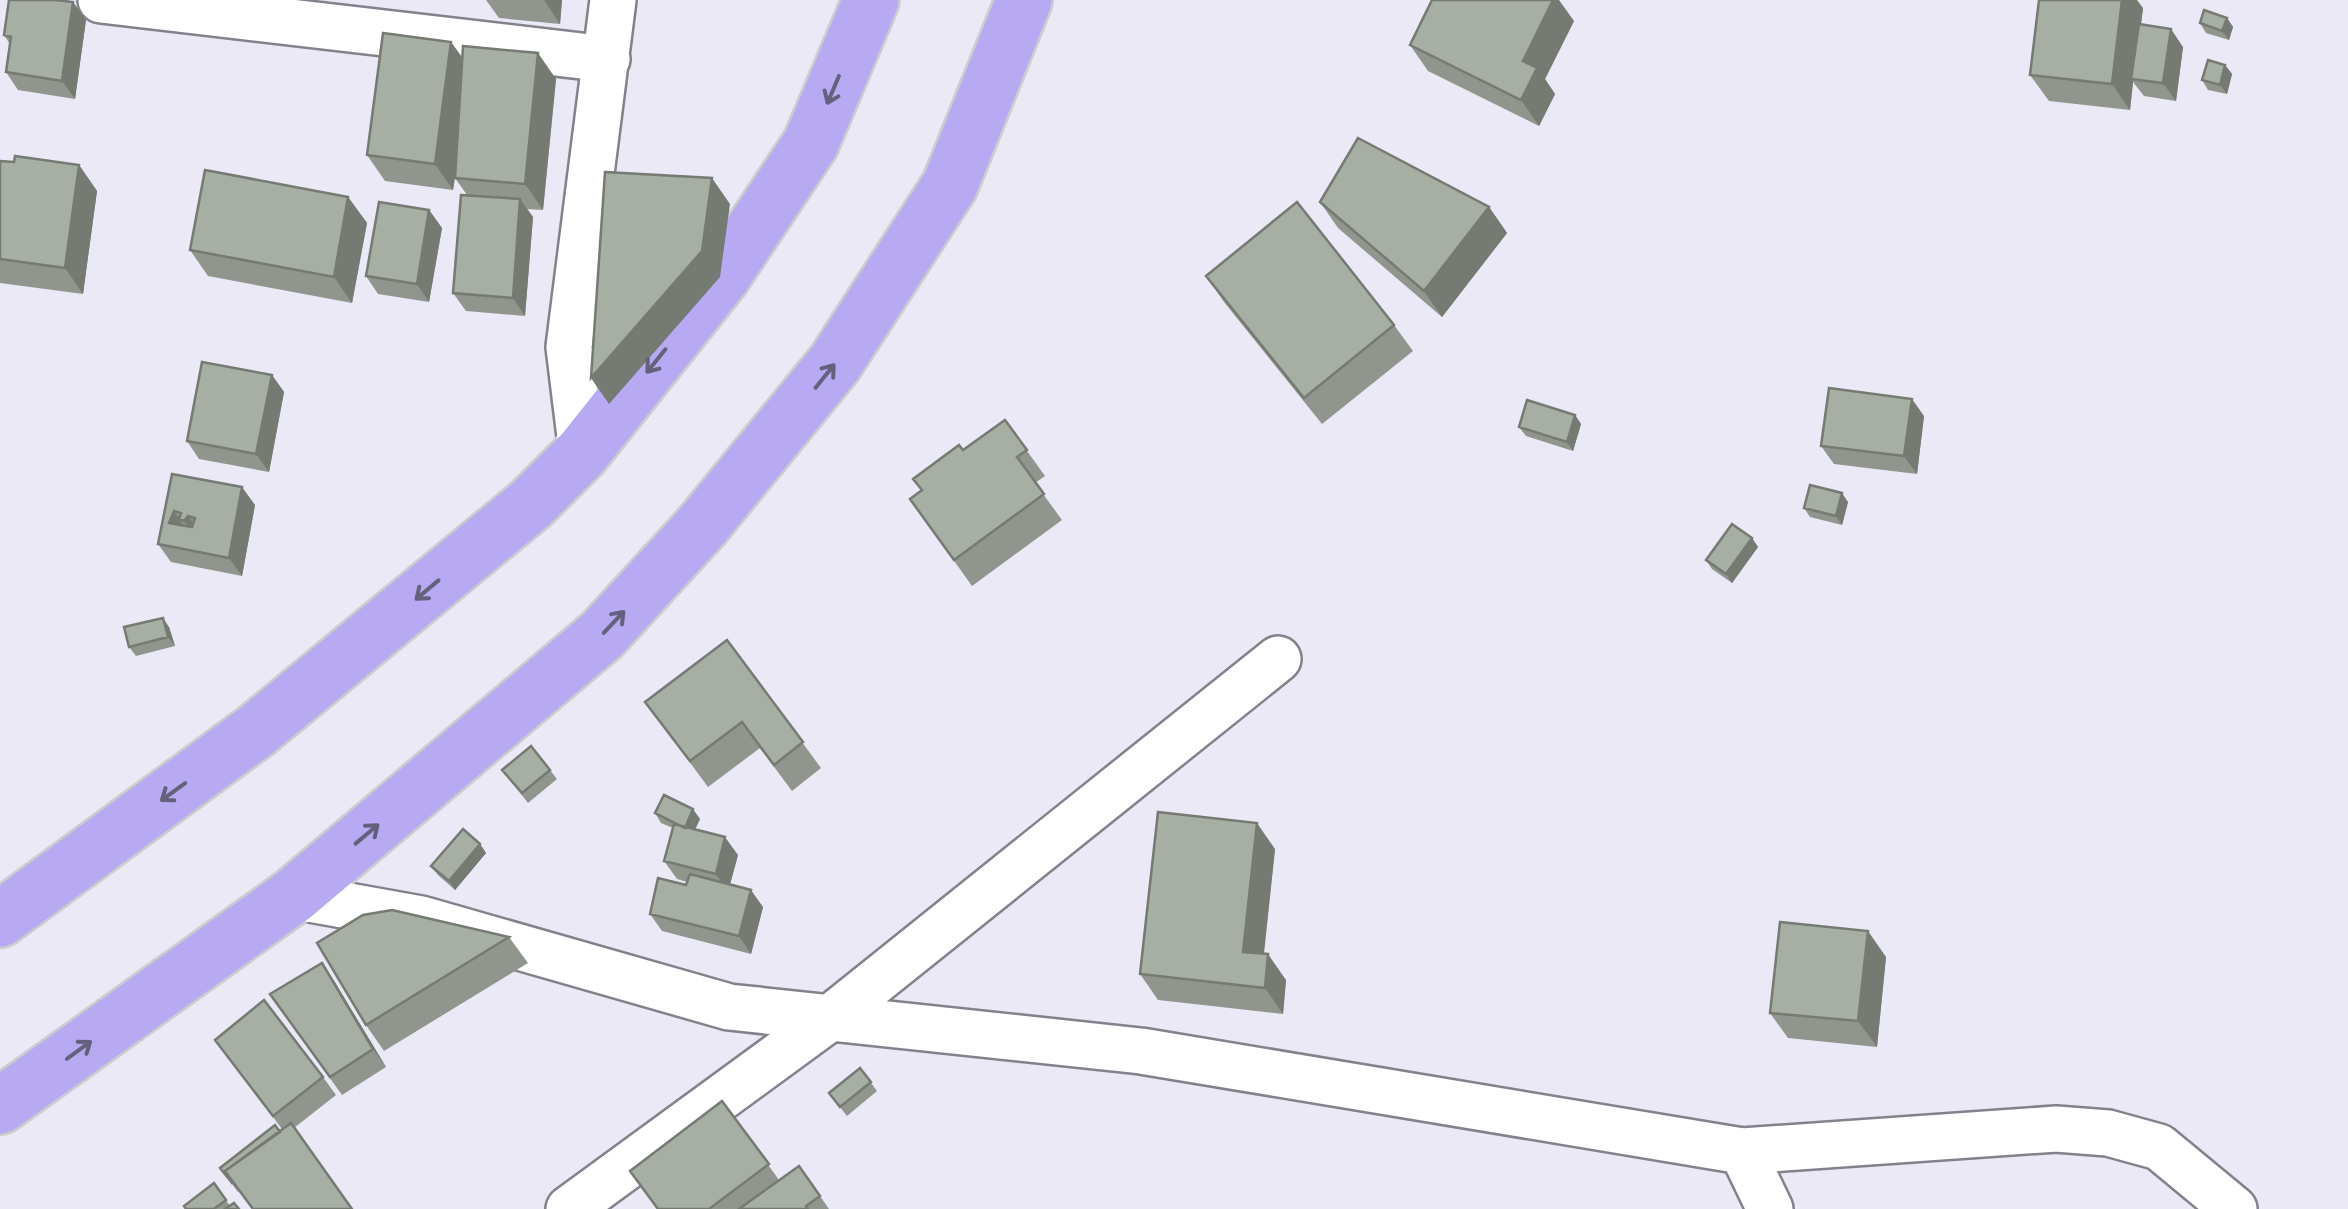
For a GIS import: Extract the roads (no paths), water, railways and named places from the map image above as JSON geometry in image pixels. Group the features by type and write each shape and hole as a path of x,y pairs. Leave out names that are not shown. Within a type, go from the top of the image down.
{"highway":[{"path":"4,912 256,732 531,504 582,453 722,277 811,143 871,0"},
{"path":"0,1106 294,896 602,635 702,526 835,363 950,185 1024,0"}],"street":[{"path":"101,0 607,59"},
{"path":"582,453 569,347 613,0"},
{"path":"569,1209 830,1018 1278,659"},
{"path":"294,896 421,918 728,1006 1140,1050 1742,1151 2056,1129 2108,1133 2159,1147 2234,1209"},
{"path":"1742,1151 1770,1209"}]}
